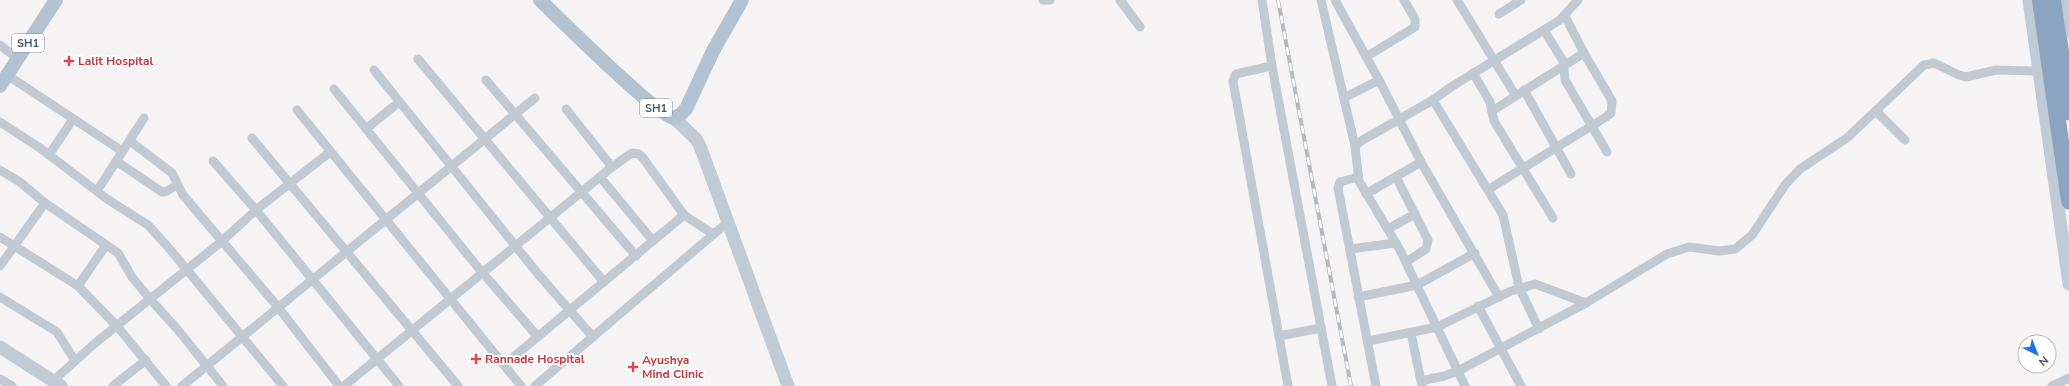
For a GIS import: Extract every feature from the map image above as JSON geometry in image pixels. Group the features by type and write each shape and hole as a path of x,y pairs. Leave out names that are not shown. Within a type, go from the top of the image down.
{"highway":[{"path":"2040,0 2069,202"},
{"path":"2053,0 2069,112"}],"main road":[{"name":"SH1","path":"542,1 639,94 664,115 674,118 686,109 716,46 742,0"},
{"name":"SH1","path":"4,80 54,1"}],"street":[{"path":"1042,0 1050,0"},
{"path":"1120,0 1140,27"},
{"path":"1262,0 1272,66 1332,386"},
{"path":"1321,0 1355,146 1358,176 1366,194 1388,229 1406,262 1465,386"},
{"path":"1335,0 1379,80 1421,162 1475,253 1498,297"},
{"path":"1366,57 1415,27 1415,19 1404,0"},
{"path":"1457,0 1516,96"},
{"path":"1499,14 1521,0"},
{"path":"1355,146 1361,141 1433,100 1473,73 1544,30 1565,16 1569,3 1578,0"},
{"path":"2029,0 2069,284"},
{"path":"2064,0 2069,32"},
{"path":"1488,189 1611,112 1612,101 1584,53 1565,16"},
{"path":"1544,30 1564,66 1565,80 1607,152"},
{"path":"0,45 18,59"},
{"path":"1492,111 1584,53"},
{"path":"418,59 604,282"},
{"path":"1411,333 1421,383 1458,371 1539,329 1667,254 1689,246 1716,250 1734,249 1747,240 1786,185 1800,169 1847,138 1918,69 1929,63 1934,63 1966,77 1996,70 2038,71"},
{"path":"1272,66 1236,74 1233,81 1288,386"},
{"path":"374,70 516,247 593,336"},
{"path":"1473,73 1488,98 1494,121 1553,218"},
{"path":"4,80 73,119 122,151"},
{"path":"486,80 636,256"},
{"path":"1344,98 1379,80"},
{"path":"334,89 419,192 483,273 538,337"},
{"path":"1524,90 1571,174"},
{"path":"182,386 384,219 535,98"},
{"path":"1433,100 1488,189 1504,220 1519,287 1539,329"},
{"path":"366,129 400,102"},
{"path":"566,109 612,167"},
{"path":"297,110 521,386"},
{"path":"1876,111 1905,140"},
{"path":"97,190 144,118"},
{"path":"674,118 696,139 700,146 788,386"},
{"path":"50,155 73,119"},
{"path":"0,122 50,155 148,225 168,247 241,338 283,386"},
{"path":"252,138 347,250 458,386"},
{"path":"130,141 168,169 183,195 221,242 278,307 339,386"},
{"path":"0,347 57,383 75,361 221,242 256,210 330,152"},
{"path":"344,386 516,247 625,156 632,153 639,154 684,215 713,234"},
{"path":"213,160 256,210 399,386"},
{"path":"116,161 162,192 167,191 177,185"},
{"path":"1366,194 1421,162"},
{"path":"0,170 20,182 45,203 118,254 132,277 178,330 205,367 223,386"},
{"path":"1358,176 1340,182 1338,188 1376,386"},
{"path":"600,177 653,241"},
{"path":"1396,177 1428,240 1426,249 1406,262"},
{"path":"0,266 45,203"},
{"path":"1388,229 1415,214"},
{"path":"504,365 684,215"},
{"path":"535,386 728,222"},
{"path":"0,237 78,286 117,326 166,386"},
{"path":"1350,249 1396,243"},
{"path":"78,286 106,245"},
{"path":"1358,296 1417,285 1475,253"},
{"path":"1368,341 1437,327 1519,287 1539,284 1586,302"},
{"path":"0,297 57,332 75,361"},
{"path":"1478,306 1520,386"},
{"path":"1279,336 1321,328"},
{"path":"113,386 146,360"},
{"path":"2052,386 2069,378"},
{"path":"0,379 12,386"}],"railway":[{"path":"1278,0 1351,386"}],"place":[{"name":"Lalit Hospital","path":"69,61"},
{"name":"Rannade Hospital","path":"476,359"},
{"name":"Ayushya Mind Clinic","path":"633,367"}]}
